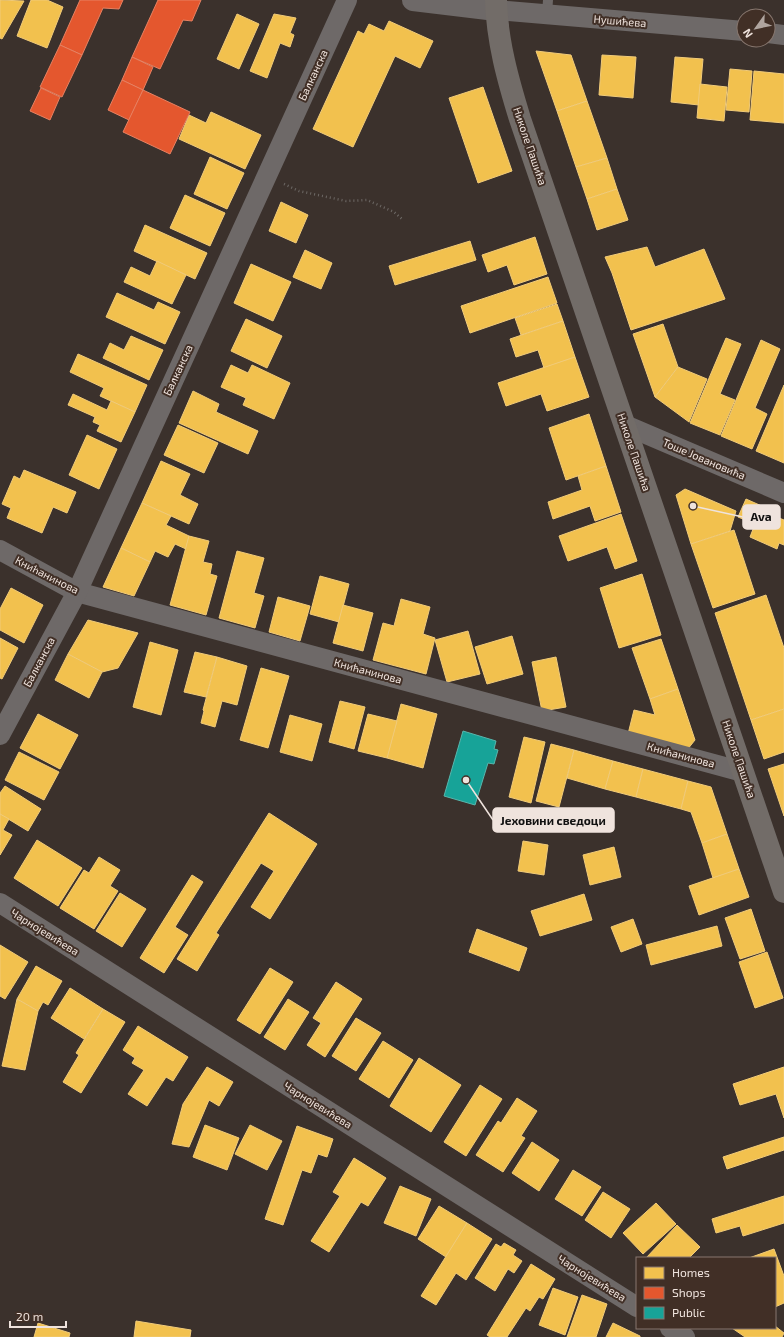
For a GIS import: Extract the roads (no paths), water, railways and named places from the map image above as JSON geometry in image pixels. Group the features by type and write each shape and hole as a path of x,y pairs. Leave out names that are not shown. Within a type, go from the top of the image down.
{"main road":[{"name":"Николе Пашића","path":"496,5 500,42 512,92 784,892"}],"street":[{"name":"Балканска","path":"0,735 77,592 347,0"},
{"path":"413,0 496,5"},
{"name":"Нушићева","path":"496,5 547,7 736,30"},
{"name":"Тоше Јовановића","path":"625,425 784,493"},
{"name":"Книћанинова","path":"0,550 77,592 743,772"},
{"name":"Чарнојевићева","path":"0,903 636,1306"},
{"path":"672,1329 685,1337"}],"place":[{"name":"Ava","path":"693,506"},
{"name":"Јеховини сведоци","path":"466,780"}]}
